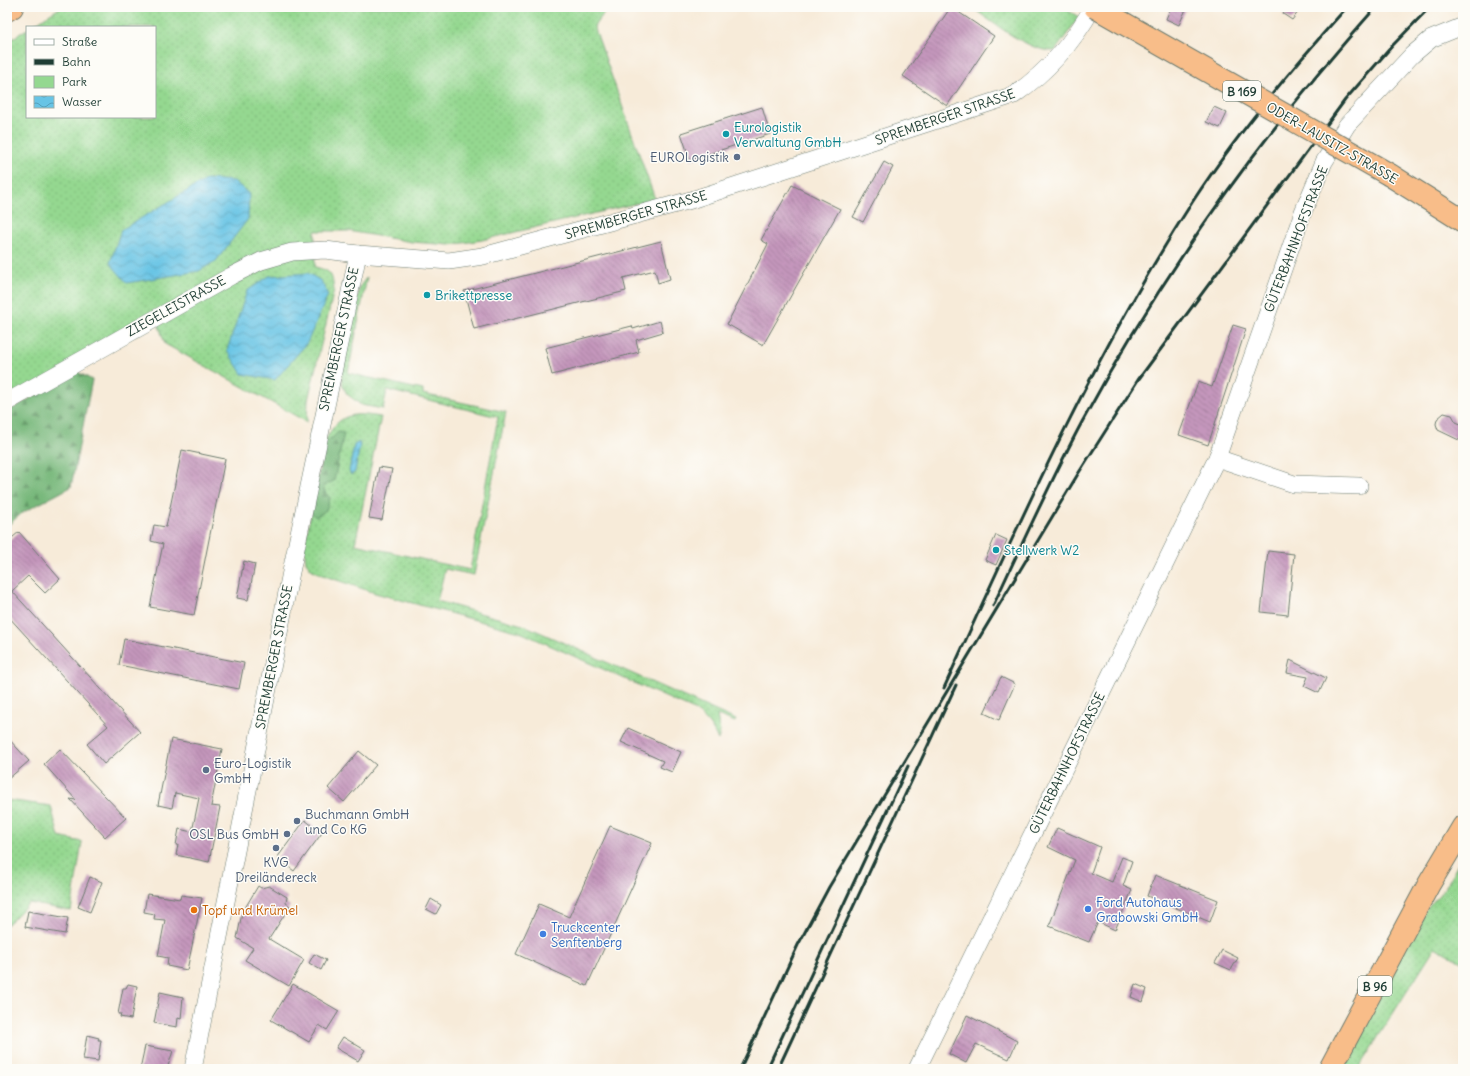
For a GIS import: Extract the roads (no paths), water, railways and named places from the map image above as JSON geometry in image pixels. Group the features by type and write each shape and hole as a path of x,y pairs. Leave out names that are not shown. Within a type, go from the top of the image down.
{"highway":[{"path":"7,10 12,7"},
{"name":"ODER-LAUSITZ-STRASSE","path":"1094,7 1390,175 1463,221"},
{"name":"B 96","path":"1330,1069 1429,884 1463,827"}],"street":[{"name":"SPREMBERGER STRASSE","path":"192,1069 291,572 358,254 449,261 482,256 691,200 1014,95 1036,80 1067,48 1094,7"},
{"name":"GÜTERBAHNHOFSTRASSE","path":"918,1069 1217,458 1303,212 1324,162 1347,125 1412,55 1431,39 1463,26"},
{"name":"ZIEGELEISTRASSE","path":"7,402 260,261 292,252 325,250 358,254"},
{"path":"1217,458 1294,484 1359,486"}],"water":[{"path":"207,179 234,181 249,194 248,219 216,261 199,271 127,283 110,263 121,230"},
{"path":"308,273 321,281 328,295 307,343 275,380 242,374 227,350 247,291 269,276"},
{"path":"359,442 360,445 355,472 351,475 349,471 354,445"}],"railway":[{"path":"944,688 1030,501 1090,379 1157,259 1193,201 1228,150 1266,101 1347,7"},
{"path":"993,606 1036,513 1070,445 1113,366 1146,312 1181,258 1255,154 1334,55 1376,7"},
{"path":"740,1069 798,945 829,887 1078,474 1138,380 1345,100 1393,45 1430,7"},
{"path":"778,1069 956,685"},
{"path":"767,1069 908,766"}],"place":[{"name":"Eurologistik Verwaltung GmbH","path":"726,134"},
{"name":"EUROLogistik","path":"737,157"},
{"name":"Brikettpresse","path":"427,295"},
{"name":"Stellwerk W2","path":"996,550"},
{"name":"Euro-Logistik GmbH","path":"206,770"},
{"name":"Buchmann GmbH und Co KG","path":"297,821"},
{"name":"OSL Bus GmbH","path":"287,834"},
{"name":"KVG Dreiländereck","path":"276,848"},
{"name":"Ford Autohaus Grabowski GmbH","path":"1088,909"},
{"name":"Topf und Krümel","path":"194,910"},
{"name":"Truckcenter Senftenberg","path":"543,934"}]}
